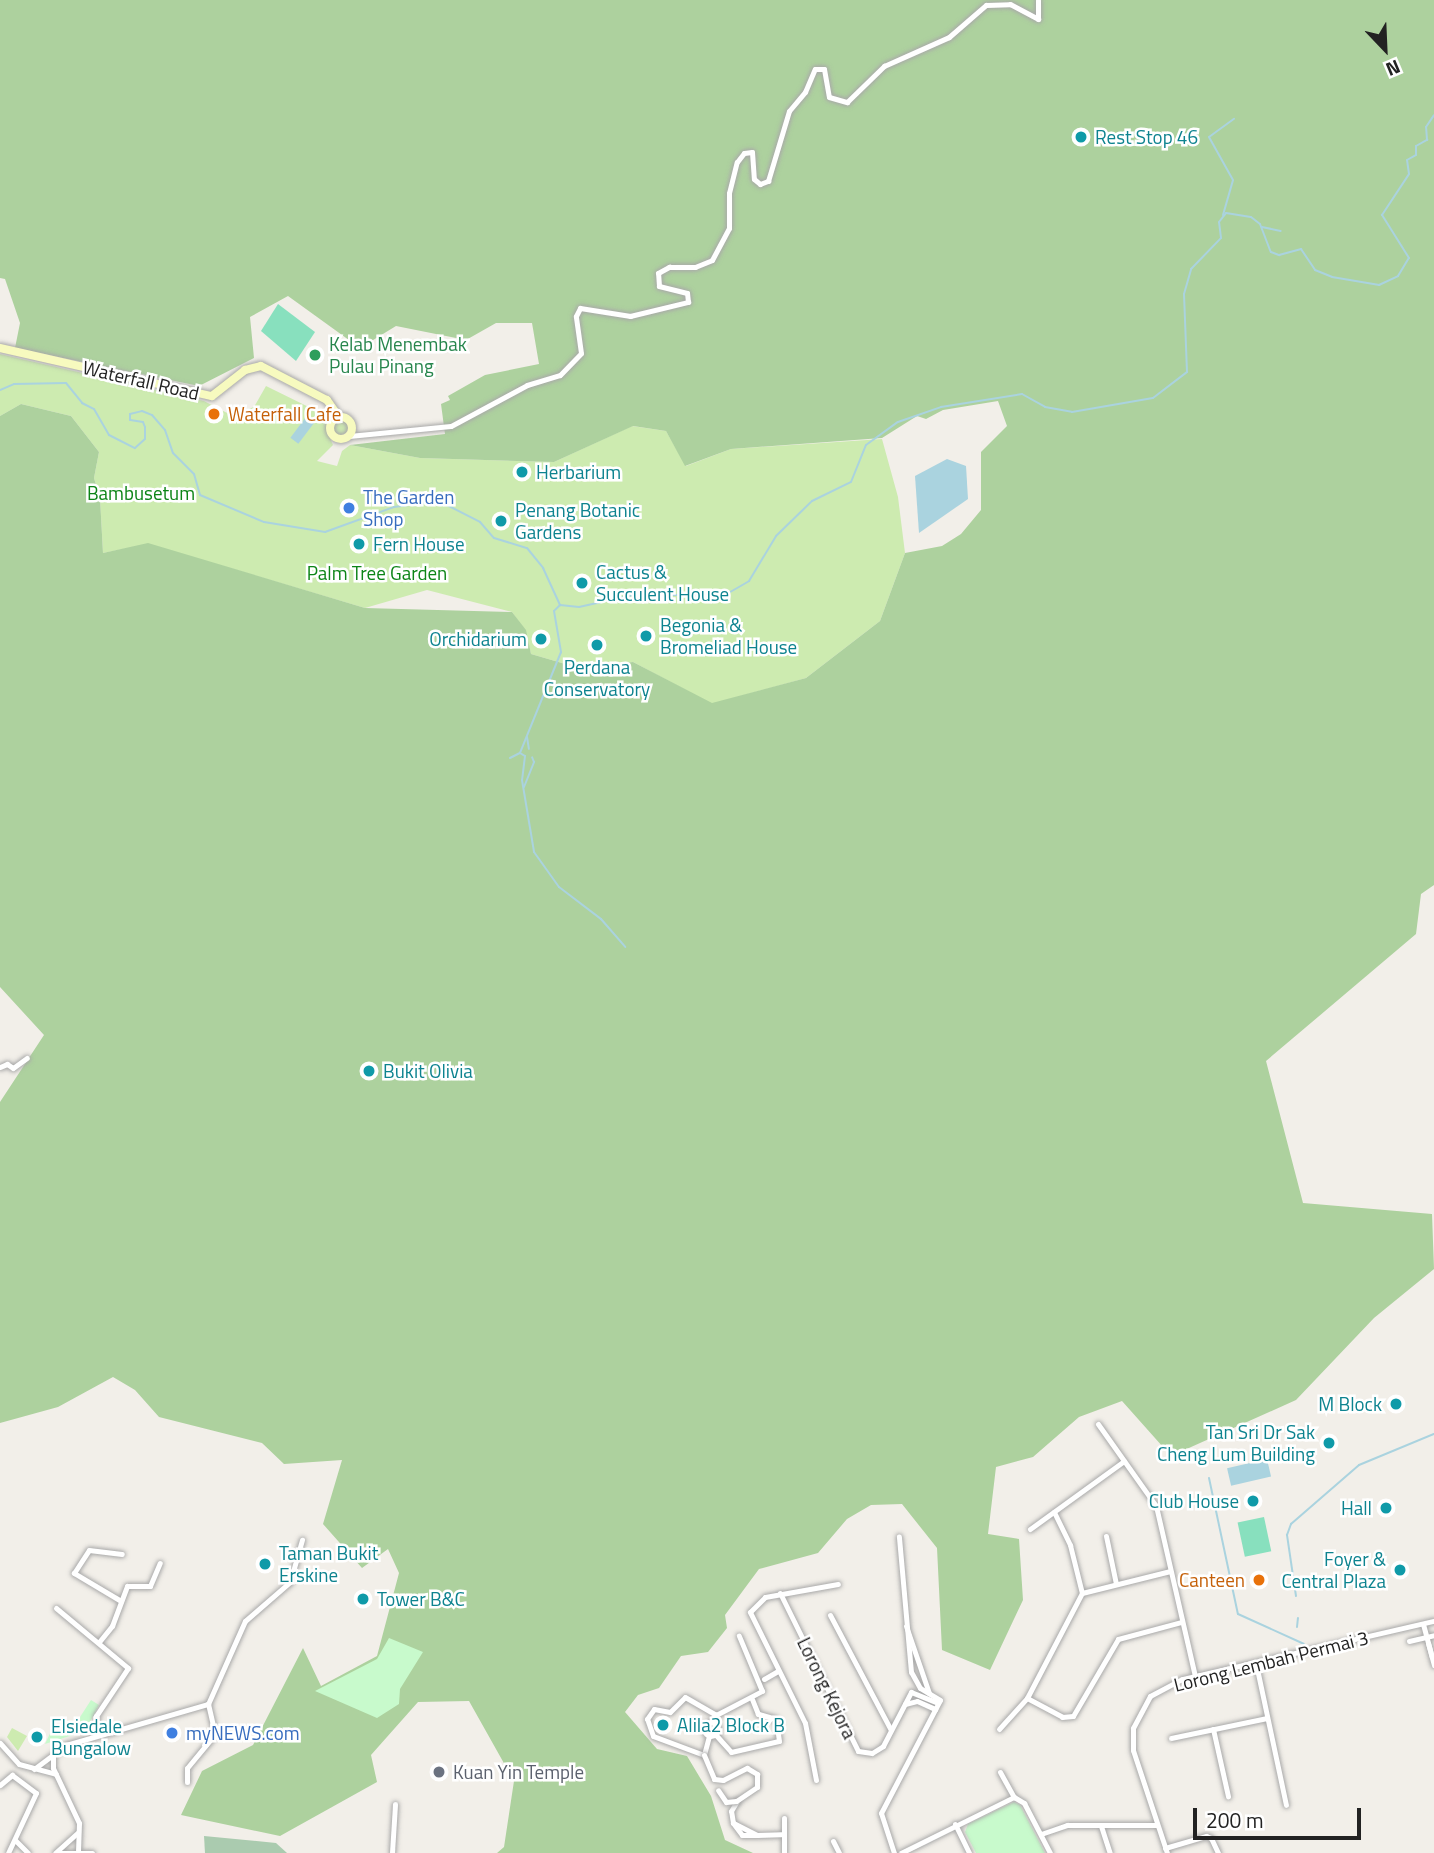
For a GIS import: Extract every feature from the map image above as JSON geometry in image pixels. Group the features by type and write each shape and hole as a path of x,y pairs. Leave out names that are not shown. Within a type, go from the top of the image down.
{"street":[{"path":"349,436 351,422 339,417 332,421 330,432 339,439 451,426 519,389 560,375 581,353 576,316 580,308 631,316 688,302 687,293 659,286 658,273 669,267 695,267 712,260 729,228 729,193 737,162 744,153 752,152 754,179 760,184 768,181 789,111 805,92 815,69 824,69 833,100 847,103 884,66 943,41 986,5 1002,2 1038,19 1038,0"},
{"name":"Waterfall Road","path":"0,348 212,397 252,367 268,370 327,400 339,417"},
{"path":"0,1068 8,1064 13,1068 27,1058"},
{"path":"1098,1424 1156,1506 1195,1676"},
{"path":"1030,1529 1124,1461"},
{"path":"999,1729 1027,1698 1082,1593 1070,1545 1054,1512"},
{"path":"1106,1536 1116,1584"},
{"path":"899,1537 904,1622 929,1693 937,1706"},
{"path":"187,1782 187,1768 215,1734 208,1704 245,1621 290,1582 302,1540"},
{"path":"121,1601 74,1573 89,1550 122,1554"},
{"path":"99,1642 112,1626 128,1585 150,1586 160,1563"},
{"path":"1082,1593 1170,1571"},
{"path":"817,1780 805,1723 750,1612 756,1601 780,1593 838,1584"},
{"name":"Lorong Kejora","path":"780,1593 854,1746 872,1753 883,1746 905,1704"},
{"path":"56,1608 128,1668 96,1716 97,1735"},
{"path":"830,1615 891,1730"},
{"name":"Lorong Lembah Permai 3","path":"1166,1851 1133,1750 1133,1728 1150,1696 1169,1684 1195,1676 1434,1621"},
{"path":"1027,1698 1062,1717 1076,1713 1118,1639 1181,1622"},
{"path":"1423,1624 1433,1662"},
{"path":"1409,1641 1428,1640 1434,1635"},
{"path":"738,1636 762,1688 752,1699 716,1716 704,1755 714,1779 723,1780 747,1768 759,1780 736,1801 726,1802 718,1790 722,1778 746,1767 758,1776 757,1786 732,1807 737,1833 781,1834"},
{"path":"1256,1664 1286,1805"},
{"path":"764,1679 778,1671"},
{"path":"915,1691 937,1706 918,1701 905,1704 907,1696 915,1691"},
{"path":"704,1755 653,1736 647,1719 654,1709 670,1712 685,1697 716,1716"},
{"path":"713,1723 704,1728 731,1752 779,1741 776,1719 758,1714 752,1699"},
{"path":"34,1769 57,1750 97,1735 208,1704"},
{"path":"894,1853 881,1812 937,1706"},
{"path":"1171,1738 1267,1718"},
{"path":"1213,1729 1228,1796"},
{"path":"1,1746 19,1764 56,1774"},
{"path":"57,1750 52,1760 80,1829 78,1852"},
{"path":"1000,1772 1014,1797 1024,1803 1050,1853"},
{"path":"0,1785 12,1775 36,1793 16,1841 8,1853"},
{"path":"901,1853 1014,1797"},
{"path":"392,1853 395,1804"},
{"path":"784,1818 781,1834 784,1853"},
{"path":"955,1824 969,1853"},
{"path":"1041,1834 1067,1825 1157,1825"},
{"path":"1101,1826 1110,1853"},
{"path":"58,1853 80,1829"},
{"path":"1166,1851 1206,1836 1211,1838 1217,1853"},
{"path":"16,1841 28,1853"},
{"path":"832,1841 839,1853"},
{"path":"58,1853 92,1853"}],"green space":[{"path":"0,0 1434,0 1434,885 1421,894 1416,934 1266,1061 1303,1203 1432,1214 1434,1269 1374,1318 1296,1400 1171,1456 1122,1401 1079,1417 1033,1457 996,1467 988,1534 1019,1539 1023,1600 990,1670 942,1650 937,1548 902,1504 871,1505 847,1519 818,1553 759,1569 725,1615 727,1628 708,1652 681,1656 659,1688 638,1695 625,1712 657,1749 687,1756 711,1796 725,1840 753,1853 497,1853 504,1847 514,1781 469,1701 418,1702 371,1755 377,1782 280,1836 181,1815 202,1771 253,1745 303,1648 321,1686 377,1656 399,1573 388,1549 362,1568 323,1524 342,1460 284,1464 262,1443 159,1417 135,1390 113,1377 58,1407 0,1423 0,1102 44,1035 0,987 0,416 21,404 71,416 99,452 94,478 100,498 103,553 148,543 365,608 512,612 526,630 531,654 579,668 633,662 712,703 806,678 880,621 905,553 942,546 961,534 981,510 981,452 1007,426 998,401 943,410 926,419 917,416 882,438 731,449 685,466 666,431 633,426 554,462 420,458 350,445 445,434 441,404 450,400 448,396 485,375 539,364 532,323 496,323 466,340 396,326 360,348 288,296 250,317 254,358 199,386 15,348 20,323 5,279 0,278"},
{"path":"278,304 315,332 296,361 261,331"},
{"name":"Penang Botanic Gardens","path":"0,354 204,401 231,415 254,407 266,386 329,417 326,429 333,445 317,461 337,466 342,451 350,445 420,458 554,462 632,426 666,431 686,466 731,449 882,439 898,497 905,553 880,621 806,678 712,704 633,662 579,668 531,654 525,630 512,612 427,590 365,608 148,544 103,553 100,498 94,478 99,452 71,416 21,404 0,416"},
{"path":"340,419 346,421 346,433 340,435 334,433 332,427 334,421"},
{"path":"1264,1517 1271,1551 1245,1557 1238,1523"},
{"path":"389,1638 423,1652 400,1689 399,1704 377,1718 315,1691 377,1659"},
{"path":"91,1700 99,1705 85,1731 45,1744 54,1725 71,1731"},
{"path":"12,1728 27,1736 18,1751 7,1737"},
{"path":"1014,1802 1020,1805 1045,1853 976,1853 965,1832 968,1824"},
{"path":"204,1836 276,1843 287,1853 205,1853"}],"water":[{"path":"306,417 314,423 298,444 290,438"},
{"path":"947,459 966,466 968,499 919,533 915,476"},
{"path":"1267,1459 1271,1477 1231,1486 1227,1468"}],"waterway":[{"path":"0,390 14,384 66,383 82,403 94,409 109,435 135,448 145,439 145,427 143,422 130,420 130,414 142,411 152,415 165,430 173,453 194,474 200,495 264,522 325,532 394,507 439,501 480,522 494,538 527,548 543,568 560,605 579,607 633,595 725,595 749,581 776,536 812,501 851,482 866,445 898,422 941,407 1022,394 1045,407 1072,412 1153,398 1187,372 1184,294 1191,269 1221,238 1219,222 1226,213 1251,217 1260,224 1271,252 1279,255 1301,249 1315,270 1332,277 1379,285 1398,276 1409,258 1382,215 1409,174 1407,160 1416,155 1416,146 1427,140 1426,127 1434,115"},
{"path":"1223,215 1233,180 1209,137 1234,119"},
{"path":"1262,227 1281,231"},
{"path":"560,605 554,611 561,652 520,753 525,756 522,780 534,852 559,887 601,919 625,947"},
{"path":"527,737 529,749"},
{"path":"510,758 520,753"},
{"path":"524,787 534,762 532,757"},
{"path":"1296,1596 1287,1535 1291,1524 1359,1465 1434,1434"},
{"path":"1209,1478 1238,1614 1304,1644"},
{"path":"1297,1627 1298,1618"}],"place":[{"name":"Rest Stop 46","path":"1081,137"},
{"name":"Kelab Menembak Pulau Pinang","path":"315,355"},
{"name":"Waterfall Cafe","path":"214,414"},
{"name":"Herbarium","path":"522,472"},
{"name":"The Garden Shop","path":"349,508"},
{"name":"Penang Botanic Gardens","path":"501,521"},
{"name":"Fern House","path":"359,544"},
{"name":"Cactus & Succulent House","path":"582,583"},
{"name":"Begonia & Bromeliad House","path":"646,636"},
{"name":"Orchidarium","path":"541,639"},
{"name":"Perdana Conservatory","path":"597,645"},
{"name":"Bukit Olivia","path":"369,1071"},
{"name":"M Block","path":"1396,1404"},
{"name":"Tan Sri Dr Sak Cheng Lum Building","path":"1329,1443"},
{"name":"Club House","path":"1253,1501"},
{"name":"Hall","path":"1386,1508"},
{"name":"Taman Bukit Erskine","path":"265,1564"},
{"name":"Foyer & Central Plaza","path":"1400,1570"},
{"name":"Canteen","path":"1259,1580"},
{"name":"Tower B&C","path":"363,1599"},
{"name":"Alila2 Block B","path":"663,1725"},
{"name":"myNEWS.com","path":"172,1733"},
{"name":"Elsiedale Bungalow","path":"37,1737"},
{"name":"Kuan Yin Temple","path":"439,1772"}],"park label":[{"name":"Bambusetum","path":"141,493"},
{"name":"Palm Tree Garden","path":"377,573"}]}
